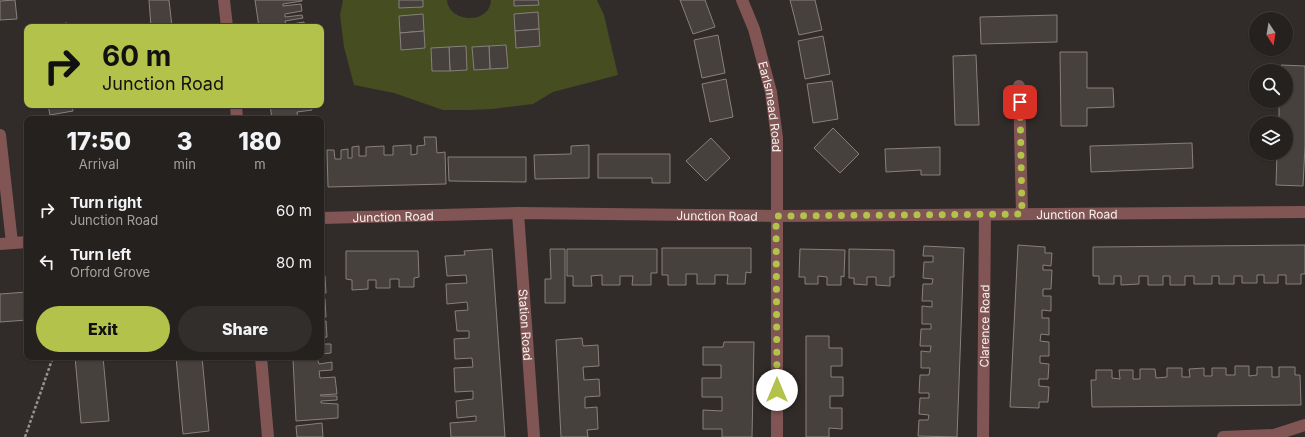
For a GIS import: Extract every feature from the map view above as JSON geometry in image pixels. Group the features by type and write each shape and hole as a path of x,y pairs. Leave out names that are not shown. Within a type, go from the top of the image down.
{"street":[{"path":"224,0 227,24"},
{"name":"Earlsmead Road","path":"742,0 754,29 771,92 777,138 777,437"},
{"path":"1019,86 1022,214"},
{"path":"0,135 12,243"},
{"name":"Junction Road","path":"324,218 518,213 776,216 1305,212"},
{"name":"Station Road","path":"518,213 534,437"},
{"name":"Clarence Road","path":"983,437 985,215"},
{"path":"0,244 24,242"},
{"path":"261,360 268,437"},
{"path":"1223,437 1274,435 1305,425"}],"path":[{"path":"25,437 52,360"}],"green space":[{"path":"343,0 447,0 449,8 455,13 462,17 469,18 484,14 489,8 491,0 597,0 604,15 618,75 553,92 533,104 492,109 443,110 394,93 354,85 344,47 340,15"}],"building":[{"path":"15,0 17,19 0,20 0,1"},
{"path":"149,0 169,0 172,24 151,24"},
{"path":"255,0 302,0 283,4 283,6 301,4 302,11 285,14 285,17 302,15 303,18 285,21 286,24 259,24"},
{"path":"399,0 423,0 423,7 399,8"},
{"path":"514,0 538,0 539,5 514,6"},
{"path":"680,0 705,0 715,27 693,34"},
{"path":"790,0 815,0 822,30 799,35"},
{"path":"538,12 539,29 515,31 514,14"},
{"path":"423,14 424,31 400,33 399,16"},
{"path":"1057,15 1057,42 981,44 980,17"},
{"path":"304,22 304,24 292,24"},
{"path":"539,29 540,46 516,48 515,31"},
{"path":"424,31 425,48 401,50 400,33"},
{"path":"718,35 725,73 702,78 694,40"},
{"path":"823,36 830,74 805,79 798,41"},
{"path":"506,45 508,68 490,69 489,46"},
{"path":"466,46 467,70 450,71 449,47"},
{"path":"489,46 490,69 474,70 472,47"},
{"path":"449,47 450,71 432,71 431,48"},
{"path":"1060,52 1087,52 1087,88 1113,88 1114,107 1087,108 1087,126 1061,126"},
{"path":"976,55 979,125 955,125 953,56"},
{"path":"1293,66 1305,66 1305,146 1303,186 1276,185 1277,160 1293,160 1293,116 1279,116 1279,108 1293,108"},
{"path":"726,79 733,117 710,122 702,84"},
{"path":"832,81 838,119 813,123 807,84"},
{"path":"49,108 72,108 73,111 50,115"},
{"path":"270,108 312,108 312,110 297,112 298,116 272,116"},
{"path":"833,128 859,154 840,173 814,148"},
{"path":"424,137 436,137 437,153 445,152 446,184 328,187 327,150 334,150 335,159 341,159 341,150 348,149 348,158 352,158 352,147 359,146 359,156 366,156 366,147 384,146 384,155 393,155 393,146 411,145 411,155 417,154 417,146 425,145"},
{"path":"711,138 730,158 706,181 686,161"},
{"path":"1192,143 1193,168 1091,172 1090,146"},
{"path":"589,145 589,178 535,179 534,155 571,154 571,146"},
{"path":"940,147 940,175 921,175 921,170 886,172 885,149"},
{"path":"598,154 670,154 670,183 652,183 652,178 598,178"},
{"path":"448,157 526,157 526,182 449,181"},
{"path":"1018,245 1045,247 1045,253 1052,253 1051,266 1043,265 1043,270 1052,270 1051,289 1043,289 1043,296 1051,296 1051,311 1042,310 1042,318 1049,318 1049,335 1041,334 1040,341 1049,342 1049,356 1040,356 1040,363 1049,364 1048,379 1039,379 1039,386 1049,387 1048,402 1039,402 1039,408 1010,407"},
{"path":"1305,245 1305,274 1301,274 1301,284 1286,284 1286,275 1278,275 1278,283 1264,283 1264,275 1257,275 1257,283 1242,283 1242,276 1234,276 1234,284 1219,284 1219,276 1212,276 1212,284 1194,284 1194,276 1185,276 1185,285 1170,285 1170,276 1163,276 1163,285 1148,285 1148,276 1139,276 1139,284 1121,285 1121,276 1114,276 1114,284 1099,284 1099,276 1093,276 1093,247"},
{"path":"924,246 964,248 957,437 918,436 919,420 928,420 929,415 919,414 920,398 929,398 929,393 919,393 920,375 929,375 930,368 921,368 921,351 930,352 931,346 920,346 921,329 931,329 931,324 922,324 922,306 932,307 932,301 922,301 923,284 932,284 933,279 923,278 924,262 933,262 933,256 923,256"},
{"path":"662,248 751,248 751,273 746,272 745,284 727,284 728,275 715,275 715,284 697,284 697,274 686,274 686,285 668,285 668,275 662,275"},
{"path":"492,249 505,437 451,437 450,423 476,421 476,416 457,418 456,401 473,399 473,391 455,392 454,368 473,367 472,358 455,359 454,339 469,338 469,331 457,331 455,311 468,310 467,302 447,304 446,284 467,283 466,275 447,276 445,256 465,255 464,251"},
{"path":"550,249 565,249 565,303 545,303 545,279 551,279"},
{"path":"567,249 657,249 657,273 651,273 651,285 632,285 633,276 620,276 620,285 602,285 602,275 591,276 592,286 573,286 573,276 567,276"},
{"path":"800,249 845,250 844,277 841,276 841,285 827,285 827,277 818,276 818,284 805,284 805,277 799,277"},
{"path":"849,249 894,250 894,277 890,277 890,286 876,285 876,277 867,277 867,285 854,284 854,278 849,278"},
{"path":"346,251 418,251 419,277 414,278 414,287 399,287 399,279 390,279 390,288 376,288 376,280 368,280 368,289 352,290 352,280 346,279"},
{"path":"325,276 326,293 324,293"},
{"path":"24,292 24,320 0,322 0,294"},
{"path":"324,299 325,299 326,317 324,317"},
{"path":"324,321 326,321 327,337 324,338"},
{"path":"806,336 829,336 829,348 842,348 842,366 831,366 831,377 843,377 843,396 830,396 830,408 842,408 842,429 829,428 829,437 806,437"},
{"path":"582,338 583,346 598,345 599,366 583,367 584,380 599,379 600,396 585,397 585,408 597,407 598,429 587,430 588,437 561,437 556,340"},
{"path":"724,342 754,342 752,437 722,437 722,429 703,429 703,410 722,411 722,397 702,397 702,378 721,378 721,365 703,365 703,347 723,347"},
{"path":"324,344 331,344 331,353 324,354"},
{"path":"75,360 103,360 109,421 81,423"},
{"path":"176,360 202,360 209,431 183,434"},
{"path":"293,360 318,360 319,364 332,362 332,370 319,371 320,378 335,377 337,394 320,395 337,396 337,400 321,401 321,403 338,404 338,418 296,421"},
{"path":"1235,366 1249,366 1249,376 1257,375 1257,367 1272,367 1272,377 1279,377 1279,367 1295,367 1295,375 1300,375 1301,405 1092,407 1091,380 1096,380 1096,370 1112,370 1112,378 1120,379 1119,370 1133,370 1133,379 1140,379 1140,369 1155,369 1156,378 1167,377 1167,368 1182,368 1182,377 1190,377 1189,369 1204,368 1204,376 1212,376 1212,368 1226,368 1226,375 1235,375"},
{"path":"322,423 323,437 297,437 296,426"}],"route":[{"path":"777,390 776,216 1022,214 1020,102"}]}
